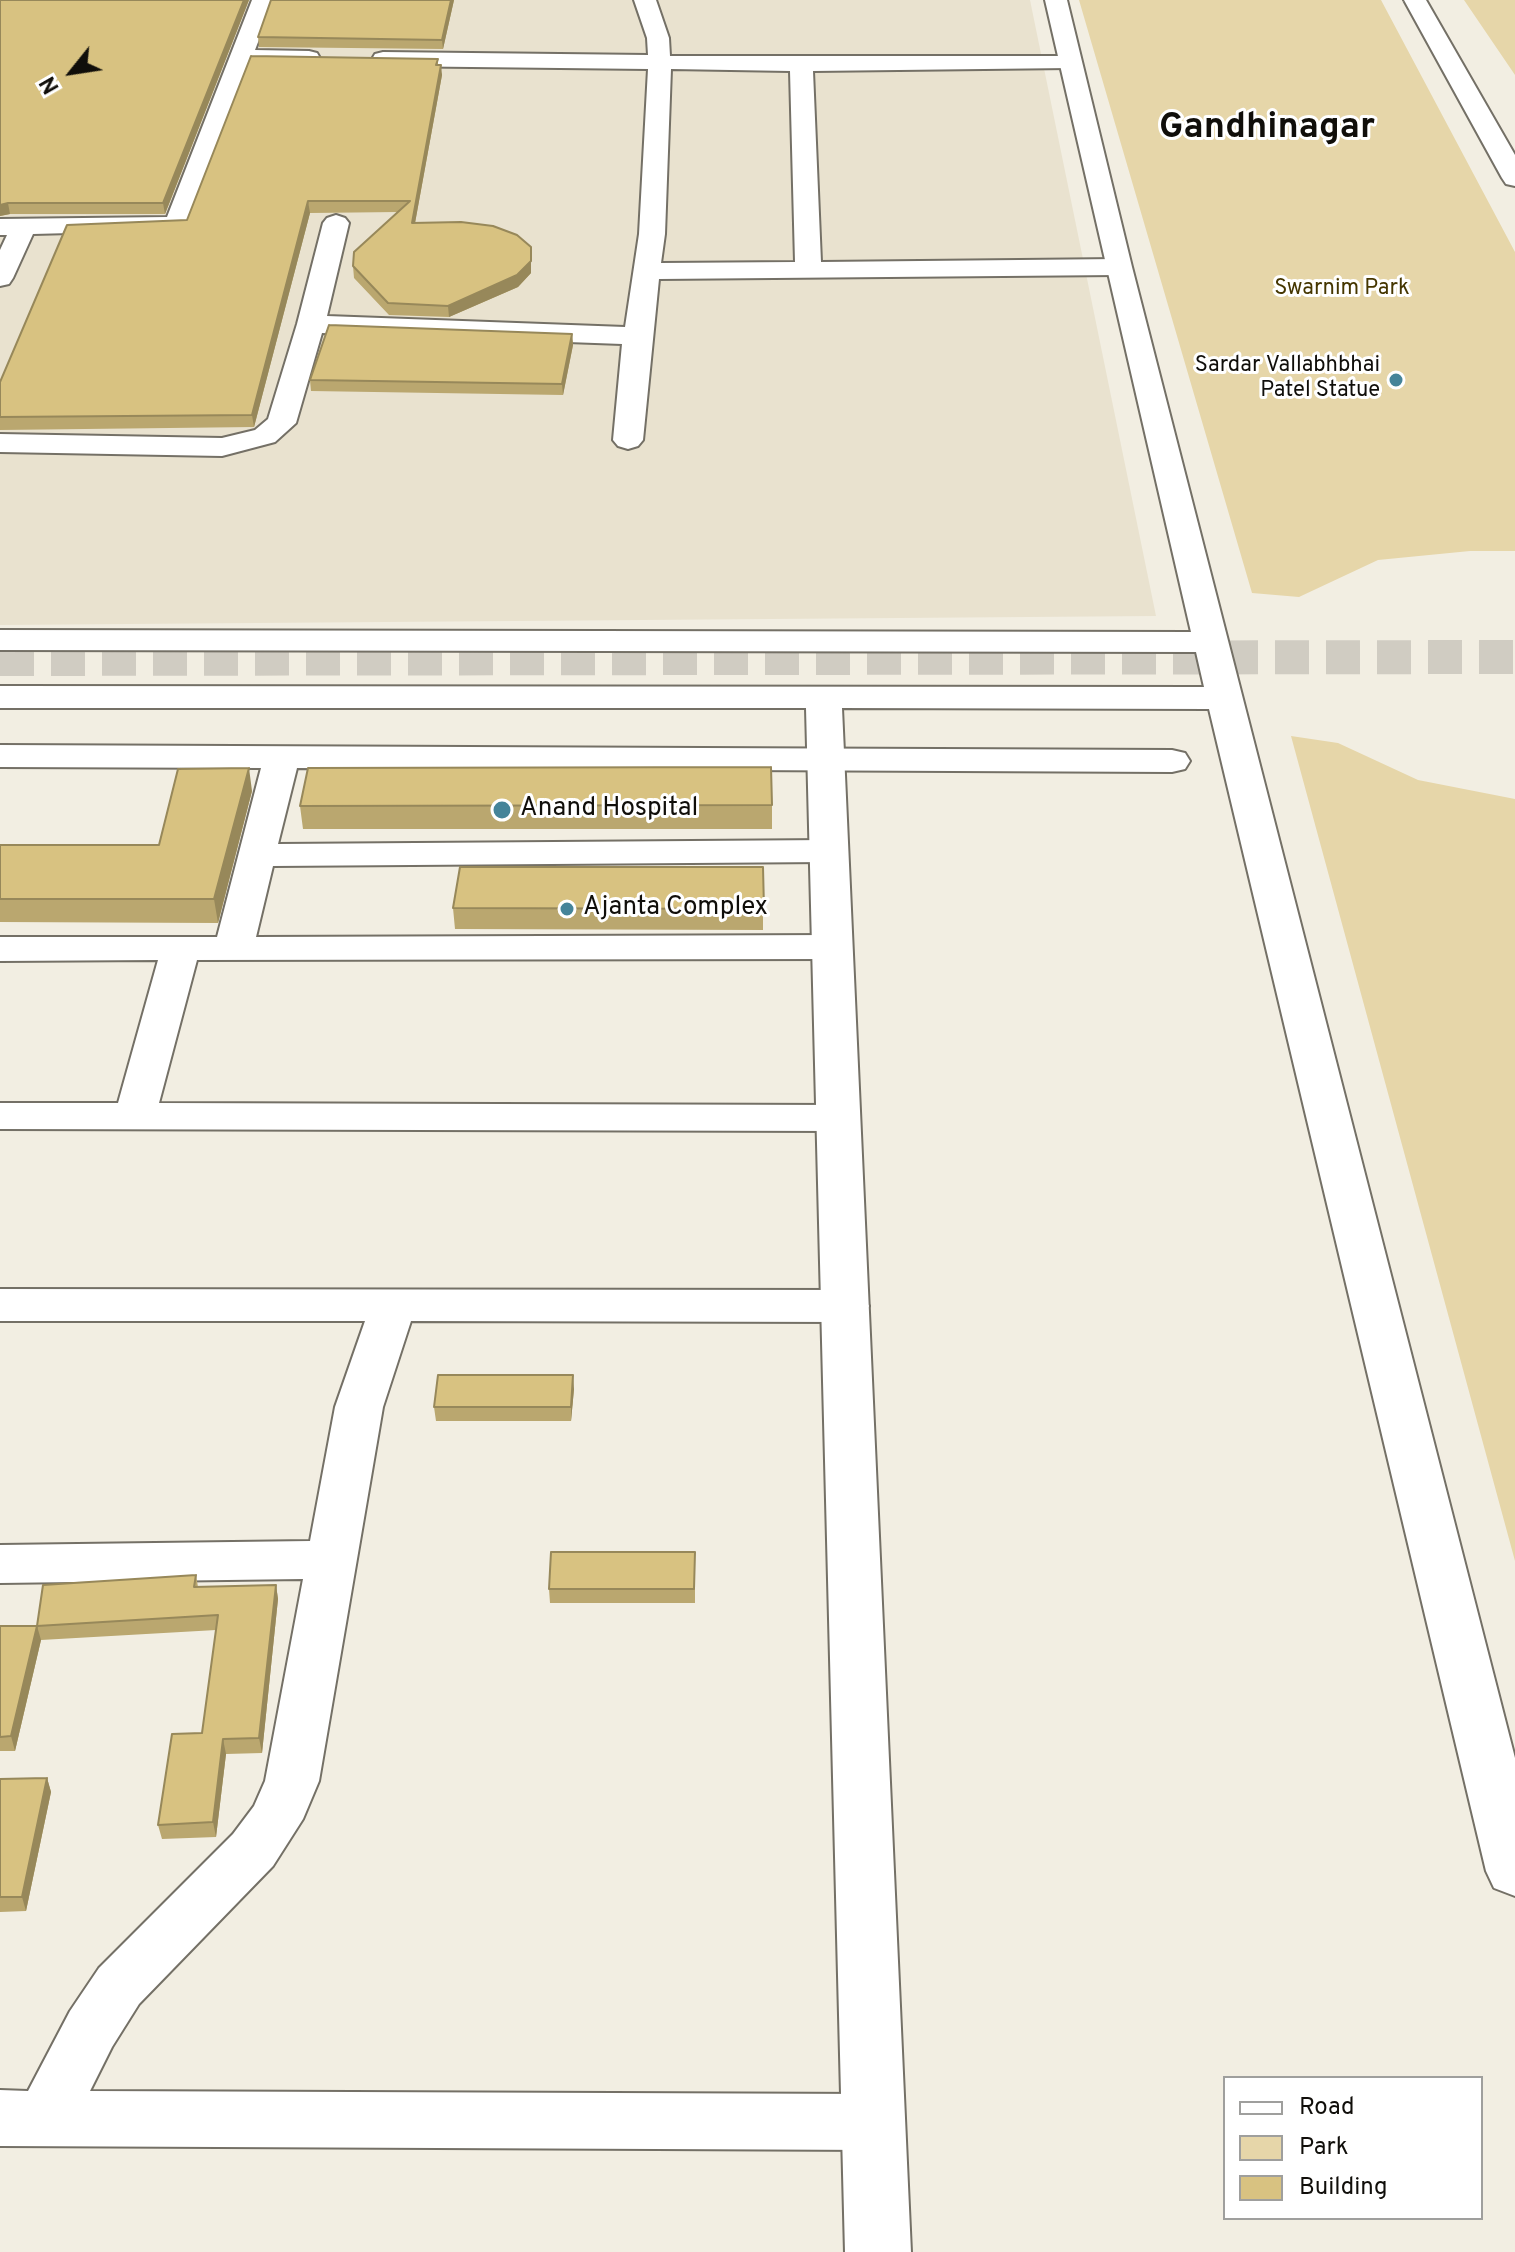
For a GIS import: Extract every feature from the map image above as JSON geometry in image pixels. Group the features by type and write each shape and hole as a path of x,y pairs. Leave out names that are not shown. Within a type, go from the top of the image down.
{"street":[{"path":"0,278 12,226 177,225 263,0"},
{"path":"628,440 637,336 647,271 660,62 658,38 645,0"},
{"path":"1056,0 1118,267 1515,1871"},
{"path":"1415,0 1515,178"},
{"path":"241,57 336,58"},
{"path":"368,59 801,64 1070,61"},
{"path":"801,64 808,270"},
{"path":"0,443 222,447 245,444 265,436 281,423 311,324 336,223"},
{"path":"647,271 1118,267"},
{"path":"311,324 637,336"},
{"path":"0,640 1211,642"},
{"path":"824,696 878,2252"},
{"path":"0,697 1225,698"},
{"path":"0,756 826,757 1172,761"},
{"path":"233,950 282,756"},
{"path":"257,855 829,851"},
{"path":"0,949 833,947"},
{"path":"135,1116 180,950"},
{"path":"0,1116 839,1118"},
{"path":"0,1305 846,1306"},
{"path":"22,2118 91,2029 119,1986 253,1850 276,1819 292,1781 359,1407 393,1306"},
{"path":"0,1564 332,1560"},
{"path":"22,2118 874,2122"}],"shaded area":[{"path":"0,0 1030,0 1156,616 0,625"}],"green space":[{"name":"Swarnim Park","path":"1079,0 1381,0 1515,252 1515,551 1470,551 1378,560 1299,597 1252,593"},
{"path":"1464,0 1515,0 1515,75"},
{"path":"1291,736 1338,743 1418,780 1515,799 1515,1561"}],"building":[{"path":"0,0 244,0 163,203 0,205"},
{"path":"271,0 451,0 442,40 258,37"},
{"path":"251,56 438,59 436,65 441,65 412,223 461,222 493,226 517,235 531,247 531,261 517,275 448,306 388,303 353,266 354,252 410,201 308,201 252,415 0,417 0,382 67,225 187,220"},
{"path":"329,325 572,334 562,384 310,380"},
{"path":"771,767 772,805 300,806 308,768"},
{"path":"249,768 214,899 0,899 0,845 159,845 178,769"},
{"path":"460,867 763,867 764,909 453,908"},
{"path":"438,1375 573,1375 571,1407 434,1407"},
{"path":"551,1552 695,1552 694,1589 549,1589"},
{"path":"196,1575 194,1587 276,1585 259,1738 223,1739 213,1822 158,1825 172,1734 202,1733 218,1615 37,1626 43,1585"},
{"path":"0,1626 37,1626 11,1736 0,1737"},
{"path":"47,1778 22,1897 0,1897 0,1779"}],"tunnel":[{"path":"0,659 1515,657"}],"place":[{"name":"Sardar Vallabhbhai Patel Statue","path":"1396,380"},
{"name":"Anand Hospital","path":"502,810"},
{"name":"Ajanta Complex","path":"567,909"}],"district":[{"name":"Gandhinagar","path":"1267,130"}]}
